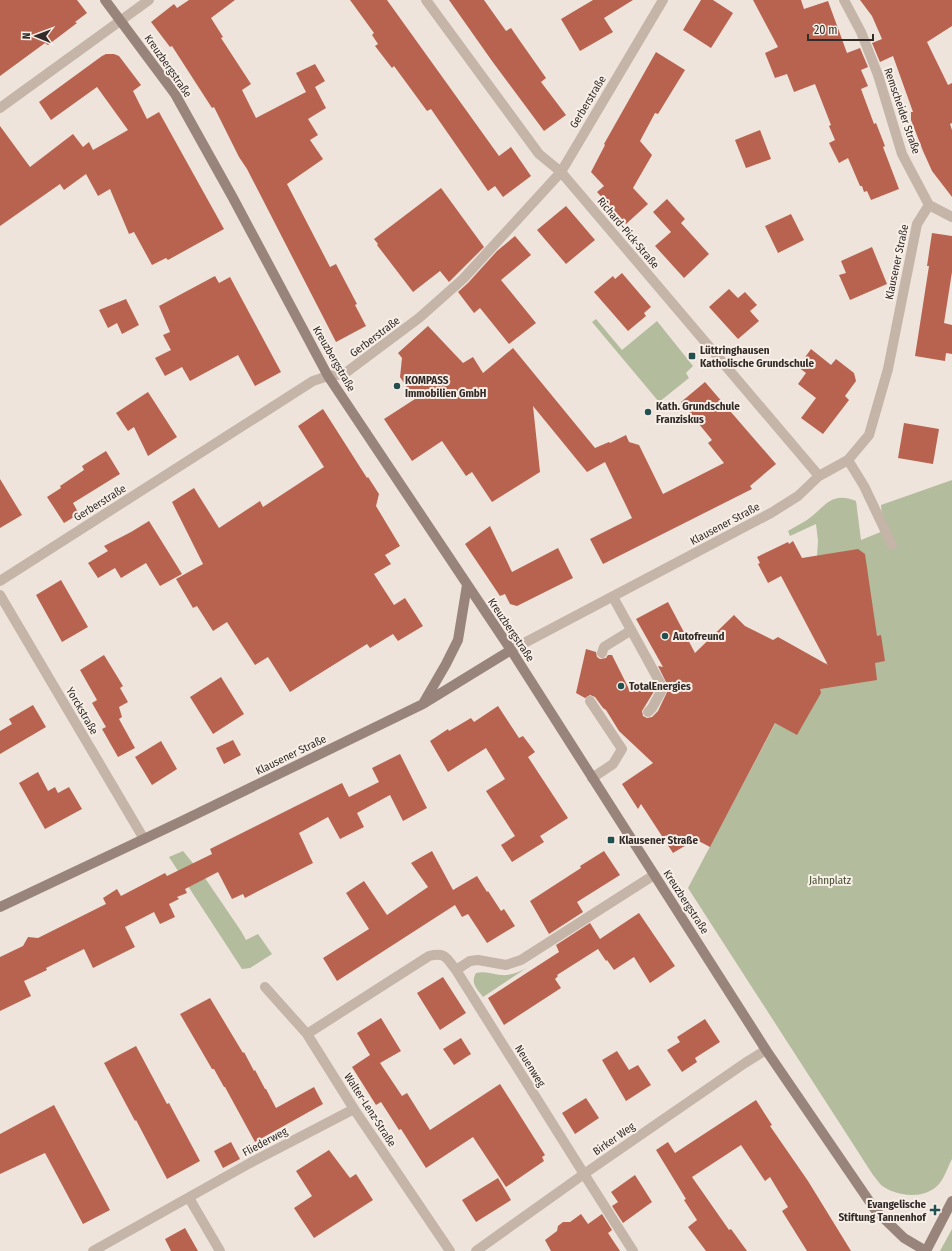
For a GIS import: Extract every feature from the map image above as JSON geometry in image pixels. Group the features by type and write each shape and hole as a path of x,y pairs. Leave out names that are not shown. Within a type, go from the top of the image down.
{"main road":[{"name":"Kreuzbergstraße","path":"105,0 176,94 328,376 511,650 766,1050 876,1211 904,1238 926,1251"},
{"path":"423,704 458,640 467,585"},
{"name":"Klausener Straße","path":"0,907 423,704 511,650"},
{"path":"926,1251 952,1201"}],"street":[{"path":"0,108 149,0"},
{"name":"Richard-Pick-Straße","path":"426,0 539,154 560,172 819,476"},
{"name":"Gerberstraße","path":"0,581 313,381 328,376 344,374 419,318 463,279 560,172 663,0"},
{"name":"Remscheider Straße","path":"844,0 861,32 878,75 902,154 929,205"},
{"path":"929,205 952,217"},
{"name":"Klausener Straße","path":"511,650 771,513 798,496 819,476 848,460 869,435 888,369 917,224 929,205"},
{"path":"848,460 864,486 892,545"},
{"name":"Yorckstraße","path":"0,595 144,839"},
{"path":"613,597 630,631 663,688 652,708 648,712"},
{"path":"602,653 604,647 630,631"},
{"path":"590,701 621,739 622,749 614,764 592,778"},
{"path":"456,970 470,961 478,960 506,965 521,960 654,875"},
{"name":"Neuenweg","path":"307,1034 429,956 438,954 446,957 456,970 633,1251"},
{"name":"Walter-Lenz-Straße","path":"265,987 307,1034 354,1109 450,1251"},
{"name":"Birker Weg","path":"476,1251 584,1174 766,1050"},
{"name":"Fliederweg","path":"93,1251 250,1163 354,1109"},
{"path":"189,1198 220,1251"}],"green space":[{"path":"596,319 622,350 657,321 693,366 686,373 689,378 659,402 592,322"},
{"name":"Jahnplatz","path":"952,480 952,1159 939,1184 926,1193 911,1195 888,1189 881,1185 873,1175 688,888 805,667 834,662 817,556 818,541 816,524 790,536 788,531 807,520 834,499 847,498 856,501 861,540 883,531 881,505"},
{"path":"183,851 205,878 246,940 258,934 272,954 250,968 242,969 169,857"},
{"path":"528,967 483,997 474,983 474,977 476,973 479,972 508,975"},
{"path":"952,1229 952,1251 940,1251"}],"building":[{"path":"0,0 77,0 87,13 75,22 77,23 48,45 45,43 0,76"},
{"path":"189,0 235,0 211,18 223,37 221,38 251,84 242,90 256,118 306,92 296,73 315,64 325,81 315,87 326,108 308,119 318,135 310,140 323,159 287,184 330,267 336,264 357,304 355,305 366,326 336,342 214,107 212,108 172,46 170,47 151,22 174,4 177,8"},
{"path":"350,0 387,0 499,156 511,147 531,176 503,197 495,186 488,191 431,109 427,111 394,66 392,68 375,46 378,44 372,35 374,33"},
{"path":"449,0 484,0 506,31 511,28 546,78 541,82 566,115 544,131"},
{"path":"593,0 633,0 604,18 613,32 580,51 561,19"},
{"path":"701,0 713,0 733,13 711,48 683,30"},
{"path":"753,0 801,0 804,9 828,1 847,53 860,48 868,67 861,70 868,86 861,89 874,124 876,123 885,146 883,147 899,189 871,200 867,191 864,192 862,186 860,186 848,158 839,163 829,143 835,140 829,126 831,125 815,84 794,92 787,74 775,78 765,53 778,47"},
{"path":"860,0 952,0 952,26 927,42 948,85 952,83 952,123 950,124 952,130 952,197 932,171 923,151 911,120 911,112 913,112 893,56 880,62 872,43 882,39 872,16"},
{"path":"656,52 685,70 658,114 655,113 640,141 652,155 633,188 648,204 626,224 597,192 604,186 591,172 605,145 604,144"},
{"path":"106,54 114,54 119,56 141,85 133,91 147,119 159,112 224,229 168,260 166,258 152,265 134,232 129,234 110,189 98,196 86,174 64,190 60,184 0,226 0,126 30,167 73,134 83,147 89,142 93,150 128,130 97,87 51,120 39,102"},
{"path":"760,130 771,159 746,168 735,140"},
{"path":"441,188 484,247 449,282 440,271 413,292 374,239"},
{"path":"667,199 685,219 681,223 709,254 684,278 655,246 671,232 653,212"},
{"path":"566,206 595,240 566,264 537,230"},
{"path":"791,214 804,240 778,253 765,226"},
{"path":"932,233 952,236 952,272 944,323 952,325 952,354 946,353 945,361 915,356 929,266 927,266"},
{"path":"515,236 531,255 501,280 536,323 509,344 480,308 474,313 458,292 497,251"},
{"path":"872,247 887,284 850,300 839,275 846,273 841,261"},
{"path":"622,273 651,307 644,313 646,316 628,331 594,292 613,276 615,279"},
{"path":"215,276 219,283 230,277 281,372 255,386 238,355 190,381 182,367 165,376 155,358 171,350 163,335 170,332 159,306"},
{"path":"729,289 738,298 745,292 757,305 750,311 759,321 738,339 709,307"},
{"path":"126,299 139,325 122,334 117,323 108,328 99,310"},
{"path":"428,326 463,363 473,357 483,373 513,348 595,448 626,435 629,442 639,445 663,494 724,463 708,443 712,440 681,402 705,382 776,464 750,486 752,489 603,564 590,539 632,518 605,462 587,472 533,406 540,472 492,502 472,472 466,476 442,441 412,461 384,419 415,399 400,377 402,358 398,353"},
{"path":"811,349 831,365 836,359 854,373 856,381 845,396 849,400 823,434 801,418 816,398 798,384 806,373 798,367"},
{"path":"148,392 177,437 148,456 134,427 128,431 116,413"},
{"path":"323,409 367,478 368,477 379,494 376,506 400,546 385,555 391,564 374,574 394,605 405,598 423,626 398,641 393,634 370,648 367,644 290,692 268,657 255,665 227,622 213,631 197,606 193,608 176,579 203,564 172,502 194,488 219,528 260,501 263,507 324,467 298,426"},
{"path":"904,423 939,429 933,464 898,458"},
{"path":"106,451 120,474 73,503 79,514 64,523 47,497 61,488 60,486 84,470 82,466"},
{"path":"0,479 22,515 0,528"},
{"path":"149,521 182,574 160,586 146,563 121,578 115,568 98,578 88,563 108,551 104,546"},
{"path":"490,526 512,572 558,548 573,578 517,606 510,604 505,594 500,596 465,544"},
{"path":"793,541 802,558 858,549 865,554 877,636 881,635 885,661 875,663 877,680 820,689 821,693 797,735 775,723 710,847 691,837 688,844 673,853 641,804 638,809 622,784 653,763 619,731 606,710 595,697 590,695 585,698 576,693 586,649 596,652 597,657 600,659 606,658 608,655 612,655 630,691 651,680 656,688 642,711 643,716 647,718 652,717 658,711 669,688 658,666 663,667 636,619 668,602 695,653 734,615 745,626 773,640 778,637 828,665 781,576 768,583 758,564 760,563 757,557"},
{"path":"61,580 88,627 62,642 36,595"},
{"path":"104,655 123,686 120,688 128,702 119,707 122,717 119,719 135,748 118,757 102,729 106,727 92,703 97,700 80,670"},
{"path":"221,677 244,714 213,734 190,697"},
{"path":"33,705 46,727 0,754 0,731 12,724 9,719"},
{"path":"498,706 519,738 523,736 535,752 528,757 568,818 540,836 544,842 512,862 501,845 515,836 486,791 505,779 486,748 448,772 430,741 448,729 449,731 471,718 474,722"},
{"path":"233,740 241,755 224,764 216,748"},
{"path":"161,741 177,769 152,785 135,757"},
{"path":"400,754 427,808 403,821 390,795 357,813 364,827 340,839 328,817 299,833 313,863 245,898 243,894 232,899 218,872 185,889 187,893 177,897 179,899 169,904 175,917 160,924 154,912 125,927 135,947 93,968 84,949 24,981 31,996 0,1011 0,957 23,946 28,937 38,938 106,904 103,898 117,889 121,896 165,873 167,876 212,854 210,849 342,783 349,797 379,782 372,768"},
{"path":"38,772 48,791 55,787 58,793 69,787 82,809 45,829 19,783"},
{"path":"432,851 453,890 477,876 501,911 504,909 515,926 487,943 468,914 462,917 455,905 337,981 323,958 369,929 346,893 364,881 387,915 428,887 411,863"},
{"path":"604,851 620,875 577,902 583,912 549,934 530,901 581,868 580,866"},
{"path":"639,913 675,966 650,983 634,957 614,970 598,949 557,975 558,976 555,979 561,988 504,1025 488,998 559,952 556,945 590,923 600,939"},
{"path":"443,977 466,1013 440,1030 417,993"},
{"path":"210,998 243,1053 244,1052 254,1071 255,1070 276,1108 314,1087 323,1104 255,1142 225,1087 214,1069 212,1069 180,1014"},
{"path":"381,1018 401,1051 380,1063 402,1096 407,1093 430,1130 500,1084 545,1155 542,1157 544,1161 506,1187 473,1137 426,1168 401,1129 399,1130 381,1102 376,1105 352,1067 370,1055 357,1033"},
{"path":"705,1019 720,1042 695,1058 697,1062 682,1072 667,1050 680,1042 677,1037"},
{"path":"461,1038 471,1054 454,1065 443,1049"},
{"path":"136,1046 200,1161 167,1179 104,1063"},
{"path":"617,1051 629,1070 638,1065 651,1085 626,1101 602,1060"},
{"path":"586,1098 599,1118 575,1134 562,1113"},
{"path":"756,1100 772,1125 770,1126 808,1181 851,1251 807,1251 782,1211 788,1207 770,1177 765,1181 741,1145 692,1177 729,1230 731,1229 747,1251 706,1251 688,1227 697,1220 656,1150 668,1142 675,1153"},
{"path":"54,1105 110,1210 83,1224 45,1153 0,1174 0,1134"},
{"path":"231,1142 240,1159 223,1168 214,1151"},
{"path":"329,1150 350,1178 356,1174 373,1200 314,1238 294,1208 312,1196 296,1171"},
{"path":"635,1175 652,1202 623,1223 612,1206 618,1202 611,1192"},
{"path":"498,1178 511,1200 476,1222 462,1200"},
{"path":"581,1214 588,1224 602,1214 612,1230 608,1233 620,1251 551,1251 545,1240 557,1231 558,1226 563,1222 570,1222"},
{"path":"185,1228 198,1251 171,1251 165,1239"}],"place":[{"name":"Lüttringhausen Katholische Grundschule","path":"692,356"},
{"name":"KOMPASS Immobilien GmbH","path":"397,386"},
{"name":"Kath. Grundschule Franziskus","path":"648,412"},
{"name":"Autofreund","path":"665,636"},
{"name":"TotalEnergies","path":"621,686"},
{"name":"Klausener Straße","path":"611,840"},
{"name":"Evangelische Stiftung Tannenhof","path":"935,1210"}]}
